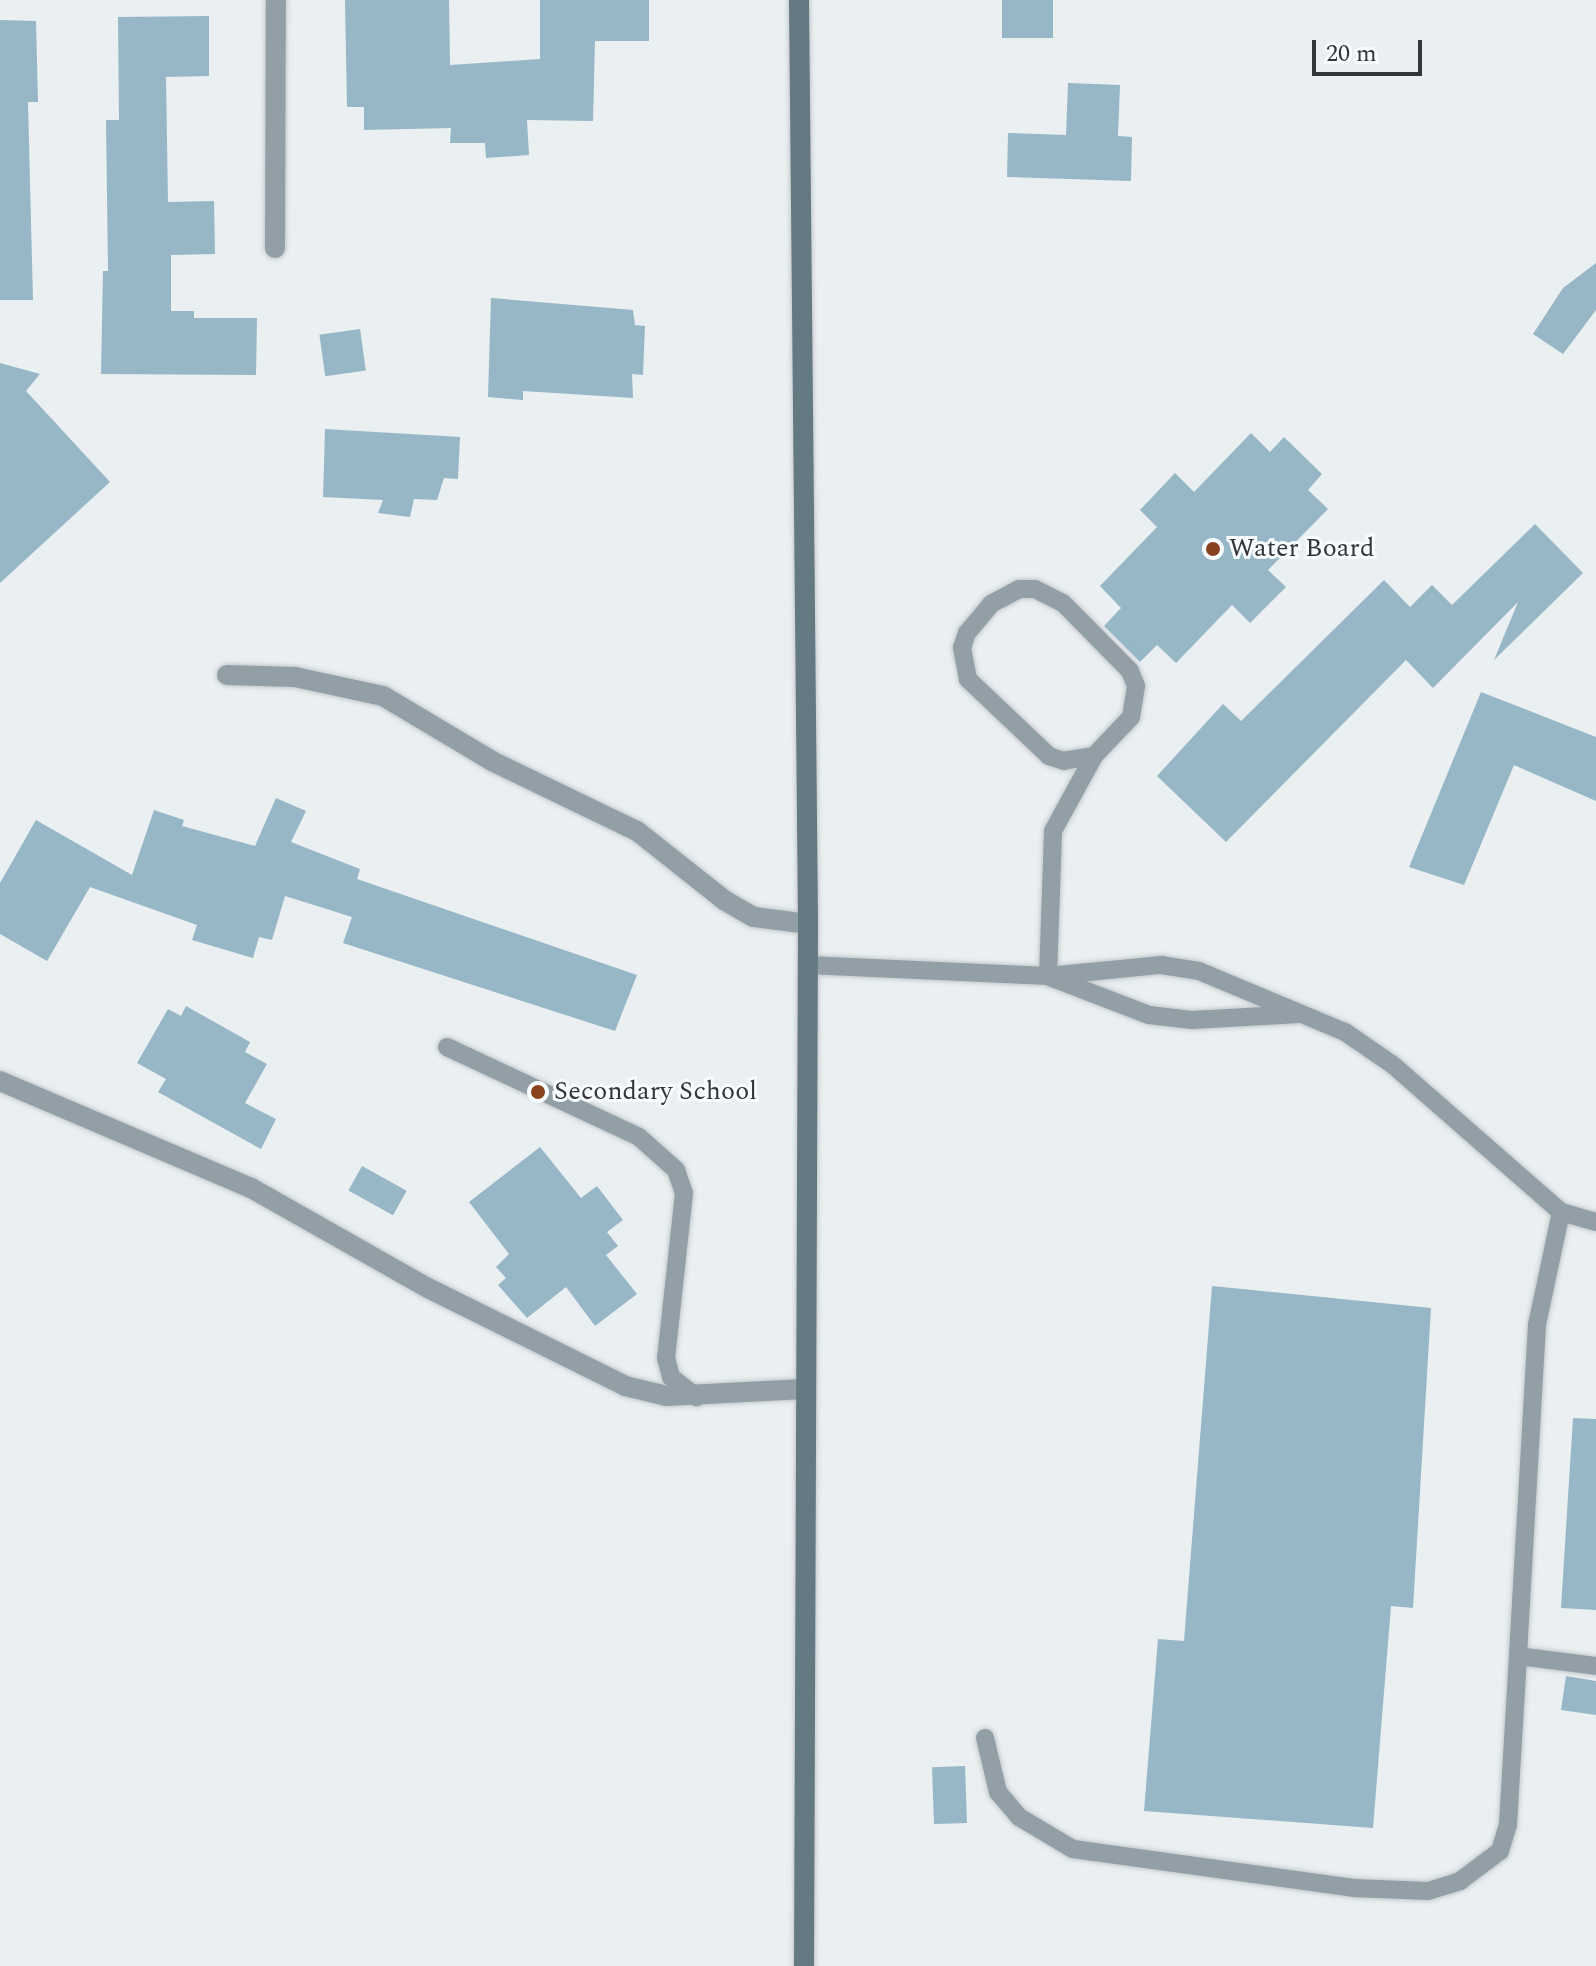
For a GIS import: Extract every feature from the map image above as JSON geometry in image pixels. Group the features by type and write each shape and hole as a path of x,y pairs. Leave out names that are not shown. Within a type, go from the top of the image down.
{"main road":[{"path":"799,0 808,924 804,1966"}],"street":[{"path":"275,248 276,0"},
{"path":"227,675 295,677 383,696 492,761 637,831 724,900 754,917 808,924"},
{"path":"0,1081 251,1188 428,1288 625,1386 646,1393 697,1397 805,1389"}],"lane":[{"path":"1048,976 1053,831 1094,756 1131,717 1136,686 1130,671 1049,593 1019,589 1004,595 967,633 962,648 968,679 1049,756 1064,761 1094,756"},
{"path":"808,965 1048,976 1161,965 1199,971 1258,991 1300,1014 1345,1032 1393,1065 1561,1212 1596,1222"},
{"path":"1048,976 1149,1015 1192,1020 1300,1014"},
{"path":"447,1047 639,1137 676,1170 684,1193 666,1358 671,1377 697,1397"},
{"path":"985,1738 1005,1800 1040,1833 1073,1849 1353,1888 1428,1891 1460,1881 1500,1851 1508,1824 1537,1325 1561,1212"},
{"path":"1518,1656 1596,1666"}],"building":[{"path":"345,0 449,0 450,65 540,59 540,0 649,0 649,41 595,41 593,121 527,120 529,155 486,158 485,143 450,143 451,128 364,130 364,107 347,107"},
{"path":"1002,0 1053,0 1053,38 1002,38"},
{"path":"209,16 209,76 166,77 168,202 214,201 215,254 171,255 171,311 194,311 194,318 257,318 256,375 101,374 103,271 108,271 106,120 119,120 118,17"},
{"path":"0,20 36,21 38,102 28,102 33,300 0,300"},
{"path":"1068,83 1120,85 1118,136 1132,137 1131,181 1007,177 1008,133 1066,135"},
{"path":"1596,263 1596,310 1563,354 1533,334 1563,288"},
{"path":"491,298 633,310 635,325 645,326 643,375 632,374 633,398 523,391 523,400 488,397"},
{"path":"360,329 366,371 325,376 319,335"},
{"path":"0,363 40,374 26,391 110,482 0,583"},
{"path":"325,429 460,437 458,479 444,478 437,500 414,499 410,517 378,513 383,500 323,497"},
{"name":"Water Board","path":"1251,433 1270,452 1284,437 1322,474 1308,490 1328,509 1268,570 1286,587 1250,623 1232,605 1176,663 1157,645 1140,662 1104,626 1121,608 1100,586 1157,527 1140,510 1175,473 1194,492"},
{"path":"1535,524 1583,573 1494,660 1518,602 1433,688 1406,660 1226,842 1157,776 1223,704 1241,721 1384,580 1410,607 1432,585 1452,605"},
{"path":"1481,692 1596,737 1596,801 1514,765 1464,885 1409,867"},
{"path":"276,798 306,811 291,842 360,869 357,879 637,975 615,1031 343,943 352,917 285,896 272,940 259,937 253,958 192,940 197,925 90,887 47,961 0,934 0,883 36,820 132,875 154,810 184,820 182,826 255,846"},
{"path":"186,1006 250,1042 245,1052 267,1064 245,1103 276,1119 261,1149 158,1092 166,1079 137,1063 168,1009 181,1016"},
{"path":"540,1147 581,1198 597,1186 623,1220 607,1232 618,1246 606,1255 637,1294 595,1326 566,1287 527,1318 498,1285 506,1278 496,1267 509,1254 469,1202"},
{"path":"362,1166 407,1191 393,1215 348,1190"},
{"path":"1212,1286 1431,1308 1413,1608 1391,1606 1373,1828 1144,1811 1158,1639 1184,1641"},
{"path":"1573,1418 1596,1419 1596,1610 1561,1608"},
{"path":"1566,1676 1596,1681 1596,1715 1561,1710"},
{"path":"965,1766 967,1823 934,1824 932,1767"}],"place":[{"name":"Water Board","path":"1213,549"},
{"name":"Secondary School","path":"538,1092"}]}
